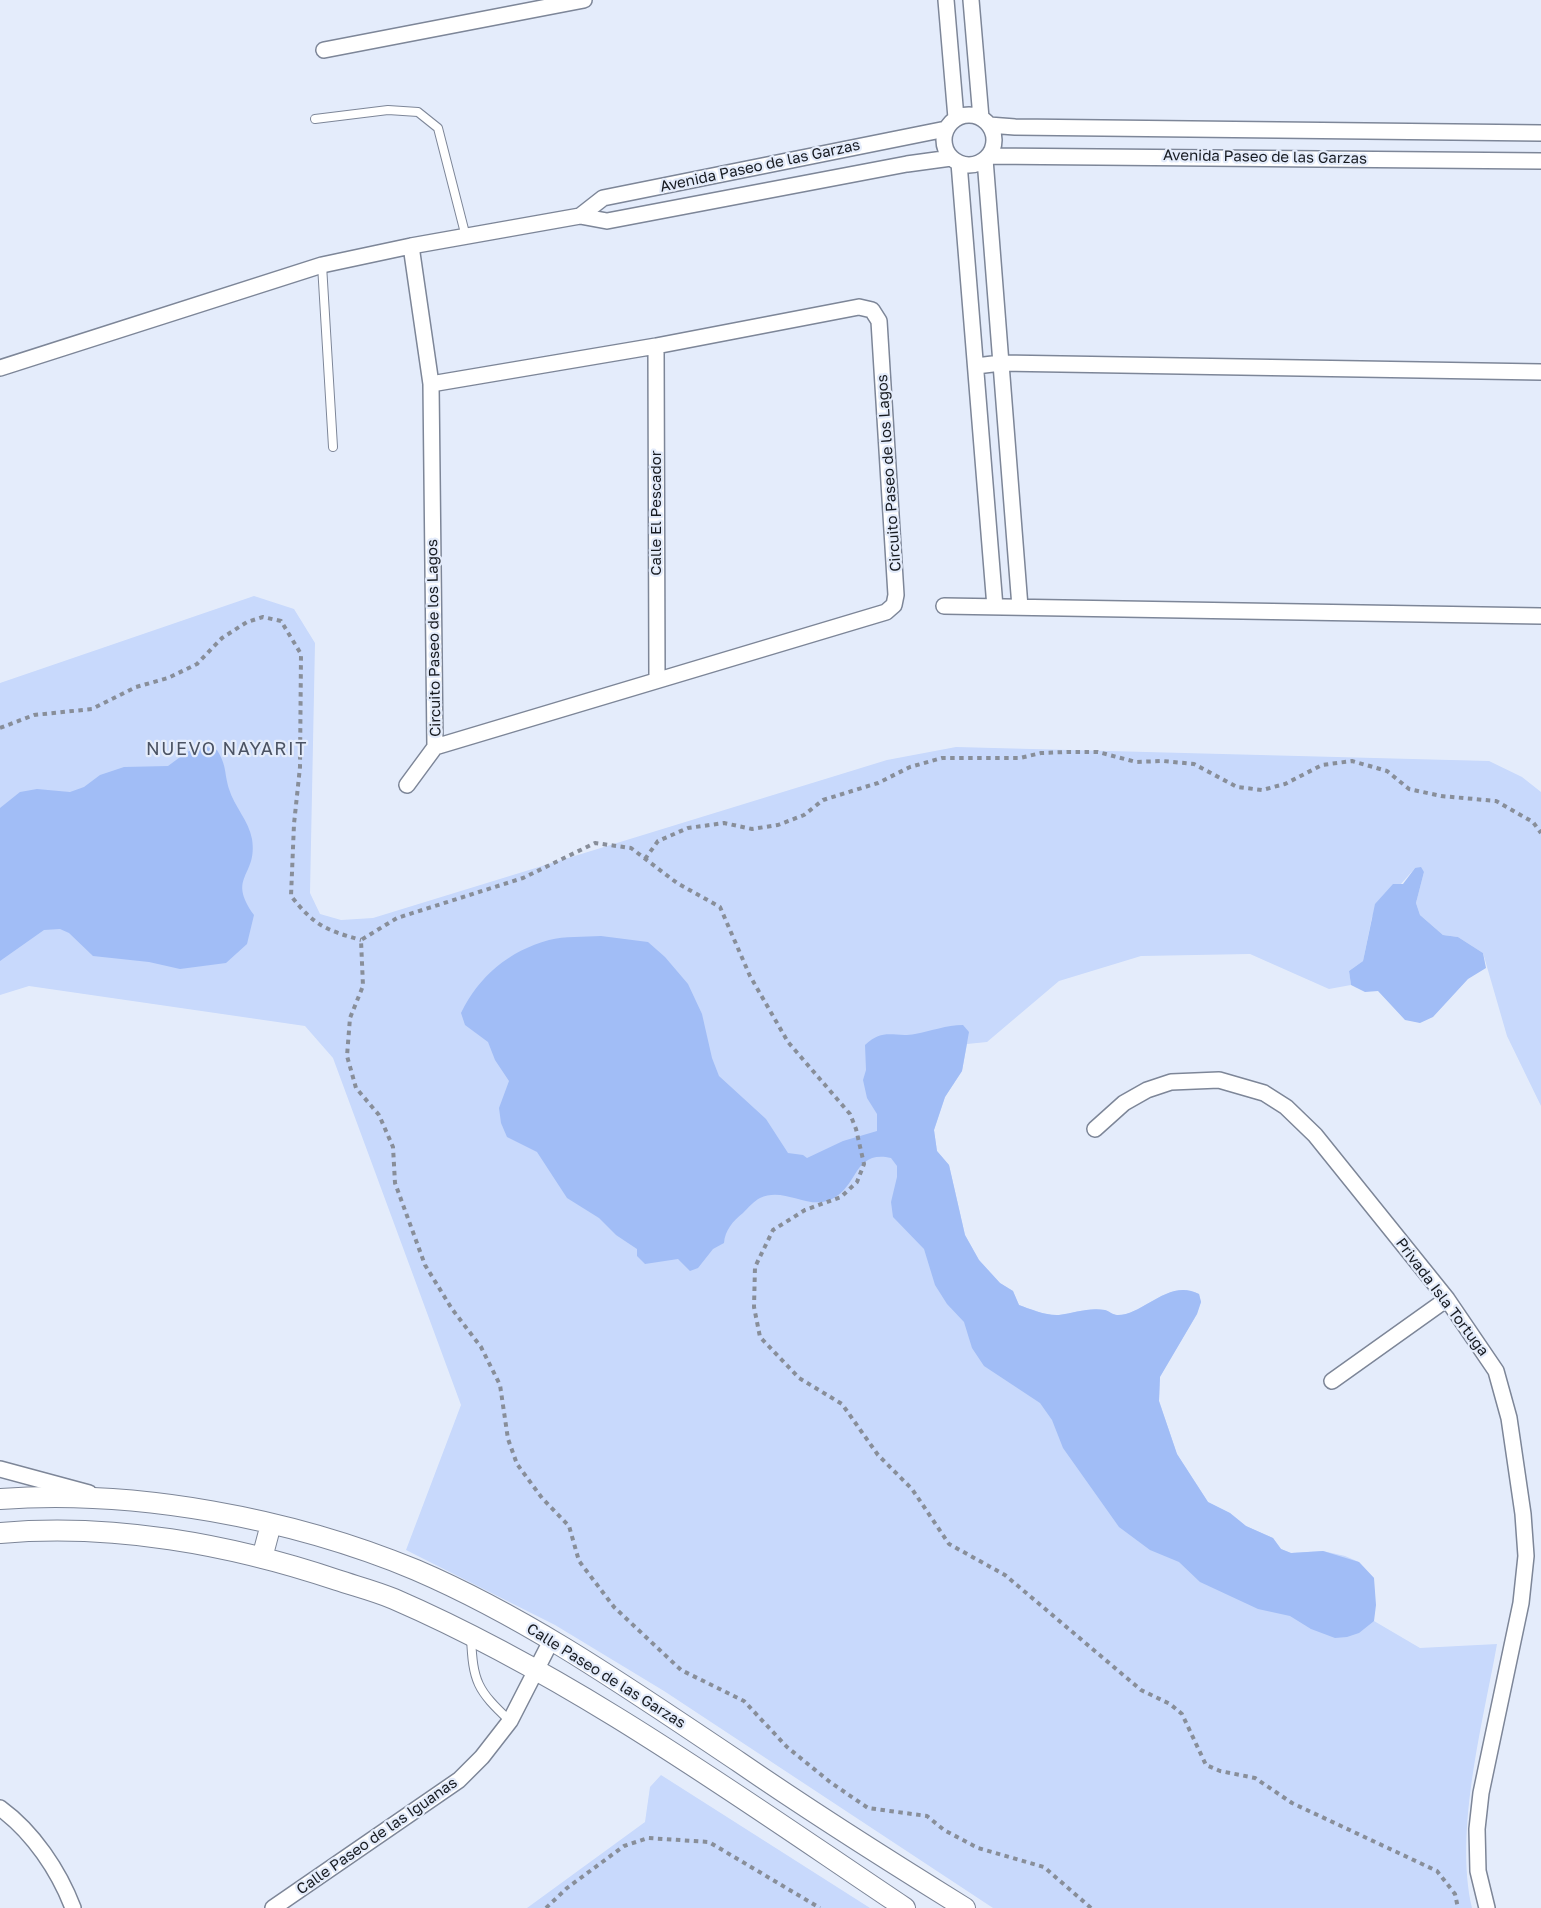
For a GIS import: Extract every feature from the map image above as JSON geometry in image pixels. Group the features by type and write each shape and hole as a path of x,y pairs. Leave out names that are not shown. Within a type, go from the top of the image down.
{"street":[{"path":"324,50 584,0"},
{"path":"946,0 951,124 943,139 945,149 955,161 968,165 986,157 994,146 994,135 985,121 971,0"},
{"path":"951,124 968,114 985,121"},
{"name":"Avenida Paseo de las Garzas","path":"985,121 1015,127 1541,133"},
{"name":"Avenida Paseo de las Garzas","path":"580,216 603,198 951,124"},
{"path":"986,157 1020,607"},
{"name":"Avenida Paseo de las Garzas","path":"986,157 1541,161"},
{"path":"955,161 976,366 995,607"},
{"name":"Avenida Paseo de las Garzas","path":"0,368 322,266 411,246 580,216 607,221 907,164 955,161"},
{"name":"Circuito Paseo de los Lagos","path":"411,246 431,384 435,747"},
{"name":"Circuito Paseo de los Lagos","path":"406,785 435,747 886,612 894,605 896,595 879,321 872,310 859,307 656,346 431,384"},
{"name":"Calle El Pescador","path":"656,346 657,680"},
{"path":"976,366 1001,363 1541,372"},
{"path":"944,606 1541,616"},
{"name":"Privada Isla Tortuga","path":"1095,1129 1124,1103 1147,1090 1171,1082 1219,1080 1264,1093 1286,1107 1315,1135 1447,1299 1496,1371 1509,1418 1524,1524 1526,1556 1521,1603 1481,1793 1477,1829 1478,1871 1487,1908"},
{"path":"1332,1381 1447,1299"},
{"path":"0,1469 112,1499"},
{"name":"Calle Paseo de las Garzas","path":"0,1499 112,1499 192,1509 271,1524 335,1542 415,1570 552,1639 790,1797 965,1908"},
{"path":"262,1558 271,1524"},
{"name":"Calle Paseo de las Garzas","path":"0,1533 109,1534 189,1542 262,1558 392,1598 536,1669 760,1811 905,1908"},
{"name":"Calle Paseo de las Iguanas","path":"273,1908 459,1780 482,1757 510,1721 552,1639"},
{"path":"0,1808 27,1832 64,1885 73,1908"}],"lane":[{"path":"315,119 388,110 418,112 438,128 466,237"},
{"path":"322,266 333,447"},
{"path":"471,1635 472,1668 484,1697 510,1721"}],"path":[{"path":"0,728 34,715 92,709 136,687 168,678 197,664 222,638 247,622 263,617 281,621 301,654 300,767 294,824 291,896 309,919 332,931 361,939 397,918 523,878 595,843 631,848 677,883 720,907 750,976 788,1042 850,1114 864,1164 857,1182 841,1197 805,1210 773,1230 755,1267 754,1306 760,1337 799,1378 842,1404 878,1455 912,1489 949,1544 1005,1575 1141,1690 1170,1704 1182,1714 1206,1765 1220,1771 1255,1778 1292,1803 1437,1871 1455,1894 1458,1908"},
{"path":"645,860 658,841 688,828 724,822 752,829 778,825 804,815 824,800 878,783 910,767 942,758 1020,758 1041,753 1067,752 1098,752 1136,762 1194,764 1238,787 1262,790 1285,784 1322,765 1352,761 1387,771 1409,789 1441,796 1496,801 1533,822 1541,833"},
{"path":"361,939 363,986 350,1018 347,1056 356,1088 379,1115 393,1147 395,1183 425,1265 452,1309 481,1347 500,1385 508,1439 517,1464 568,1526 579,1561 614,1607 681,1670 744,1701 787,1747 830,1782 868,1808 927,1816 944,1830 978,1848 1044,1867 1091,1908"},
{"path":"546,1908 567,1887 624,1846 648,1838 709,1842 820,1908"}],"shaded area":[{"path":"254,596 294,609 315,643 310,893 320,914 341,920 373,918 887,760 956,747 1489,761 1522,777 1541,792 1541,1106 1507,1036 1483,953 1458,937 1443,935 1420,915 1416,903 1424,872 1415,868 1372,917 1363,961 1349,971 1351,985 1329,989 1250,954 1141,956 1059,981 987,1042 967,1044 962,1071 945,1097 934,1130 937,1151 949,1165 965,1235 979,1260 1000,1283 1013,1291 1019,1305 1054,1315 1093,1309 1105,1310 1117,1315 1127,1314 1166,1294 1177,1291 1188,1290 1199,1294 1201,1302 1197,1314 1160,1376 1159,1401 1177,1454 1208,1502 1230,1513 1246,1526 1273,1538 1281,1549 1291,1553 1323,1551 1359,1562 1374,1578 1374,1621 1420,1648 1497,1644 1472,1776 1468,1811 1467,1878 1472,1908 993,1908 664,1691 555,1625 406,1550 461,1405 333,1058 305,1026 29,986 0,995 0,683"},
{"path":"203,746 217,750 224,765 231,795 248,826 252,839 253,852 243,884 246,902 254,915 247,944 226,963 180,969 149,962 93,956 69,933 60,929 44,930 0,961 0,808 20,792 37,789 70,792 84,787 100,775 124,767 168,766 187,752"},
{"path":"1421,867 1424,872 1416,903 1420,915 1443,935 1458,937 1483,953 1486,968 1468,979 1433,1017 1420,1023 1405,1020 1378,991 1365,992 1351,985 1349,971 1363,961 1375,904 1393,884 1403,884 1415,868"},
{"path":"601,936 648,942 665,957 688,984 702,1014 712,1058 719,1076 766,1119 788,1153 803,1155 807,1158 843,1141 877,1131 877,1114 867,1098 863,1080 866,1070 865,1045 878,1036 908,1035 963,1025 969,1032 962,1071 945,1097 934,1130 937,1151 949,1165 965,1235 979,1260 1000,1283 1013,1291 1019,1305 1049,1314 1059,1315 1093,1309 1105,1310 1116,1315 1127,1314 1166,1294 1188,1290 1199,1294 1201,1302 1197,1314 1160,1377 1159,1401 1177,1454 1208,1502 1230,1513 1246,1526 1273,1538 1281,1549 1291,1553 1323,1551 1359,1562 1374,1578 1376,1605 1374,1621 1359,1633 1335,1638 1311,1629 1290,1616 1258,1609 1200,1582 1179,1562 1150,1550 1119,1527 1063,1448 1052,1420 1040,1403 984,1366 972,1348 964,1322 947,1304 935,1285 924,1249 893,1217 891,1202 897,1177 897,1166 891,1158 870,1159 857,1171 841,1193 823,1202 778,1195 760,1198 733,1223 726,1234 724,1243 713,1249 698,1268 690,1271 678,1259 645,1264 637,1256 637,1249 616,1235 599,1218 567,1198 537,1152 507,1137 501,1123 499,1108 509,1081 495,1060 488,1042 465,1025 461,1013 486,977 508,958 549,940"},
{"path":"661,1775 870,1908 527,1908 645,1822 650,1787"}],"district":[{"name":"NUEVO NAYARIT","path":"227,749"}]}
